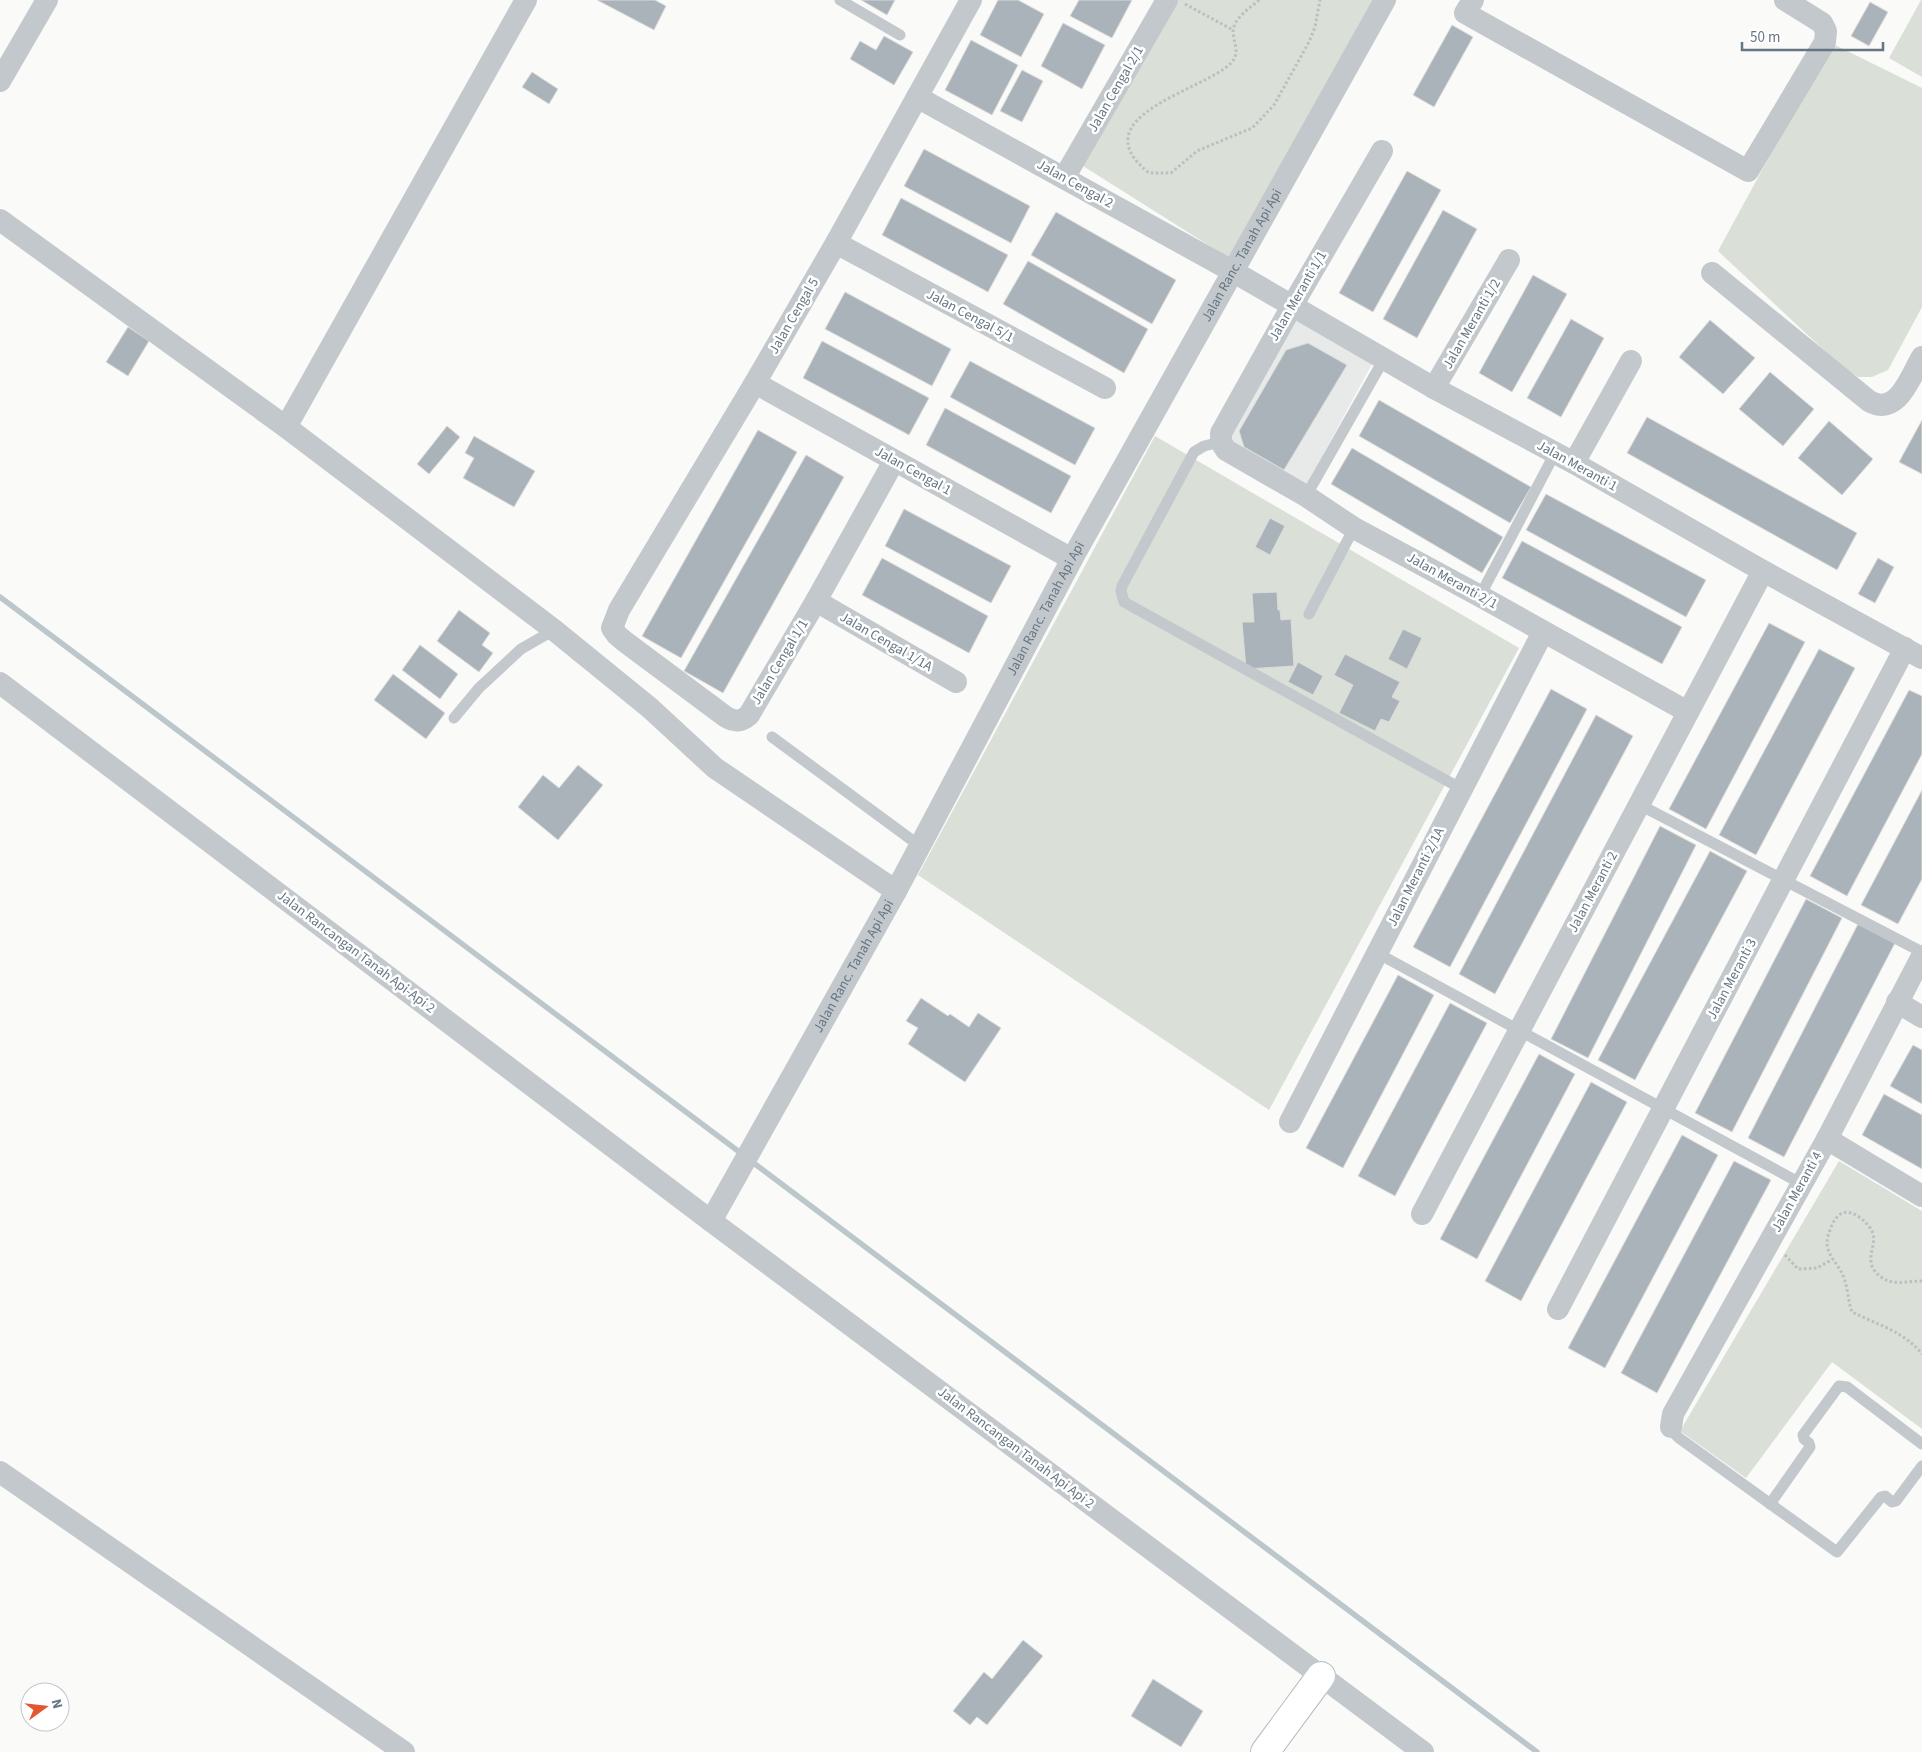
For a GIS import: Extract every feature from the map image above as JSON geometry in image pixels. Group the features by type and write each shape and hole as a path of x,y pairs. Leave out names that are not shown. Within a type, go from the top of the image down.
{"street":[{"path":"0,82 47,0"},
{"path":"286,427 526,0"},
{"name":"Jalan Cengal 5","path":"612,628 619,610 836,244 971,0"},
{"name":"Jalan Cengal 2/1","path":"1064,178 1167,0"},
{"name":"Jalan Ranc. Tanah Api Api","path":"711,1221 896,891 1072,558 1385,0"},
{"path":"1473,0 1465,14 1748,171 1824,42 1826,32 1822,23 1785,0"},
{"name":"Jalan Cengal 2","path":"917,96 1234,272"},
{"name":"Jalan Meranti 1/1","path":"1221,442 1221,433 1382,151"},
{"path":"0,220 286,427 554,630 650,708 715,768 896,891"},
{"name":"Jalan Cengal 5/1","path":"836,244 1105,388"},
{"name":"Jalan Meranti 1/2","path":"1434,388 1509,260"},
{"name":"Jalan Meranti 1","path":"1234,272 1434,388 1564,458 1763,571 1914,653"},
{"path":"1712,273 1876,405 1892,403 1899,398 1922,357"},
{"path":"1564,458 1630,361"},
{"name":"Jalan Cengal 1","path":"755,383 1072,558"},
{"name":"Jalan Meranti 2/1","path":"1221,442 1226,450 1306,496 1354,528 1688,712"},
{"name":"Jalan Cengal 1/1","path":"612,628 624,641 726,717 738,722 749,715 816,601 894,461"},
{"name":"Jalan Meranti 2","path":"1422,1214 1763,571"},
{"name":"Jalan Cengal 1/1A","path":"816,601 956,682"},
{"name":"Jalan Meranti 2/1A","path":"1290,1122 1543,632"},
{"name":"Jalan Meranti 3","path":"1558,1309 1783,880 1914,653"},
{"name":"Jalan Rancangan Tanah Api-Api 2","path":"0,683 711,1221"},
{"name":"Jalan Meranti 4","path":"1671,1427 1673,1414 1827,1139 1922,954"},
{"path":"1897,1002 1922,1016"},
{"path":"1827,1139 1922,1196"},
{"name":"Jalan Rancangan Tanah Api Api 2","path":"711,1221 1321,1676"},
{"path":"0,1472 404,1752"},
{"path":"1265,1752 1321,1676 1424,1752"}],"lane":[{"path":"840,0 900,35"},
{"path":"1306,496 1384,358"},
{"path":"1221,442 1204,446 1194,452 1122,586 1121,597 1124,602 1462,789"},
{"path":"1480,596 1564,458"},
{"path":"1308,614 1354,528"},
{"path":"454,718 479,688 521,649 554,630"},
{"path":"772,737 920,846"},
{"path":"1640,804 1922,954"},
{"path":"1377,954 1802,1184"},
{"path":"1770,1504 1810,1447 1803,1435 1838,1386 1847,1387 1922,1444"},
{"path":"1671,1427 1679,1438 1837,1552 1881,1497 1885,1496 1892,1502 1896,1501 1922,1466"}],"path":[{"path":"1178,0 1233,30"},
{"path":"1259,0 1235,24 1233,30 1237,50 1232,63 1209,79 1158,103 1141,115 1130,131 1128,147 1136,162 1149,173 1171,173 1197,151 1252,128 1259,121 1274,105 1309,42 1316,27 1320,0"},
{"path":"1922,1281 1888,1282 1880,1277 1872,1268 1870,1258 1872,1231 1855,1214 1846,1212 1839,1214 1828,1236 1829,1252 1845,1279 1852,1312 1910,1341 1922,1354"},
{"path":"1770,1240 1798,1269 1817,1268 1833,1259"}],"shaded area":[{"path":"1177,0 1376,0 1232,260 1083,166"},
{"path":"1922,0 1922,77 1889,58"},
{"path":"1831,43 1922,88 1922,307 1888,370 1872,377 1858,377 1842,367 1718,251"},
{"path":"1294,318 1373,362 1305,488 1225,444"},
{"path":"1155,436 1519,648 1269,1110 918,875"},
{"path":"1839,1161 1922,1211 1922,1429 1832,1362 1746,1478 1680,1431"}],"building":[{"path":"597,0 655,0 666,6 654,30"},
{"path":"861,0 895,0 887,15"},
{"path":"998,0 1018,0 1044,14 1021,57 980,35"},
{"path":"1079,0 1132,0 1112,38 1070,16"},
{"path":"1870,2 1888,12 1869,46 1851,36"},
{"path":"1063,23 1105,45 1082,89 1041,66"},
{"path":"1452,25 1473,37 1434,107 1413,95"},
{"path":"884,36 913,52 894,85 850,59 860,41 876,50"},
{"path":"971,40 1018,65 992,115 945,90"},
{"path":"1022,70 1043,81 1022,122 1000,111"},
{"path":"532,72 558,89 549,104 522,87"},
{"path":"924,149 1030,206 1011,243 904,186"},
{"path":"1407,171 1441,190 1373,312 1339,293"},
{"path":"901,198 1008,255 988,292 882,235"},
{"path":"1443,210 1477,229 1417,338 1383,319"},
{"path":"1056,212 1176,280 1152,324 1031,255"},
{"path":"1028,261 1148,329 1124,373 1003,304"},
{"path":"1533,275 1567,294 1512,392 1479,373"},
{"path":"845,292 951,349 932,386 825,329"},
{"path":"1571,319 1604,338 1561,417 1527,398"},
{"path":"1710,320 1755,358 1723,394 1679,357"},
{"path":"128,327 149,341 128,376 106,362"},
{"path":"822,341 929,398 909,435 803,378"},
{"path":"1308,343 1347,365 1284,470 1244,447 1239,431 1286,350"},
{"path":"970,361 1095,428 1075,465 950,397"},
{"path":"1770,372 1814,409 1783,446 1739,409"},
{"path":"1379,400 1531,487 1510,523 1359,436"},
{"path":"945,408 1071,476 1051,513 926,445"},
{"path":"1647,417 1857,533 1837,570 1627,453"},
{"path":"1922,420 1922,474 1899,462"},
{"path":"1829,421 1873,459 1842,495 1798,458"},
{"path":"447,426 460,437 429,474 417,464"},
{"path":"758,430 797,452 681,658 642,636"},
{"path":"474,436 535,471 514,507 463,478 474,458 465,453"},
{"path":"1352,448 1503,537 1482,573 1331,484"},
{"path":"806,455 844,477 723,693 684,671"},
{"path":"1546,494 1706,580 1686,617 1526,530"},
{"path":"904,509 1011,566 991,603 885,546"},
{"path":"1270,518 1285,526 1270,555 1255,547"},
{"path":"1522,541 1682,627 1662,664 1502,578"},
{"path":"882,558 988,616 969,653 862,595"},
{"path":"1878,558 1894,567 1875,603 1858,594"},
{"path":"1277,592 1278,610 1280,610 1281,620 1291,619 1294,666 1246,669 1242,622 1254,622 1252,593"},
{"path":"459,610 490,633 482,645 493,653 479,672 437,641"},
{"path":"1769,623 1805,642 1706,829 1669,809"},
{"path":"1403,629 1422,638 1407,669 1388,659"},
{"path":"420,645 458,674 440,699 402,670"},
{"path":"1819,649 1855,668 1756,855 1719,835"},
{"path":"1345,654 1400,682 1392,697 1400,701 1389,722 1381,719 1375,731 1339,713 1353,685 1334,675"},
{"path":"1298,662 1323,676 1313,695 1288,682"},
{"path":"393,674 445,713 426,739 374,700"},
{"path":"1551,689 1587,709 1450,967 1413,947"},
{"path":"1909,690 1922,696 1922,754 1847,896 1810,876"},
{"path":"1596,715 1633,736 1495,994 1459,974"},
{"path":"578,765 603,785 558,840 518,807 543,775 559,788"},
{"path":"1922,790 1922,879 1898,924 1861,905"},
{"path":"1660,826 1696,845 1588,1058 1551,1039"},
{"path":"1710,851 1747,871 1635,1080 1598,1060"},
{"path":"1806,899 1842,918 1732,1132 1695,1113"},
{"path":"1858,924 1895,943 1784,1157 1748,1138"},
{"path":"1398,975 1434,995 1343,1168 1306,1148"},
{"path":"921,998 969,1027 978,1013 1001,1028 965,1082 908,1044 918,1028 906,1021"},
{"path":"1450,1003 1487,1023 1395,1196 1358,1176"},
{"path":"1913,1045 1922,1050 1922,1104 1890,1086"},
{"path":"1539,1054 1575,1074 1477,1259 1440,1239"},
{"path":"1591,1082 1627,1102 1521,1301 1485,1281"},
{"path":"1884,1094 1922,1115 1922,1169 1862,1135"},
{"path":"1682,1135 1718,1155 1605,1368 1568,1348"},
{"path":"1734,1161 1771,1180 1657,1393 1621,1373"},
{"path":"1023,1640 1043,1656 987,1725 977,1717 970,1725 953,1711 984,1672 992,1679"},
{"path":"1153,1679 1203,1711 1181,1747 1131,1716"}],"waterway":[{"path":"0,597 742,1154"},
{"path":"751,1161 1537,1752"}]}
